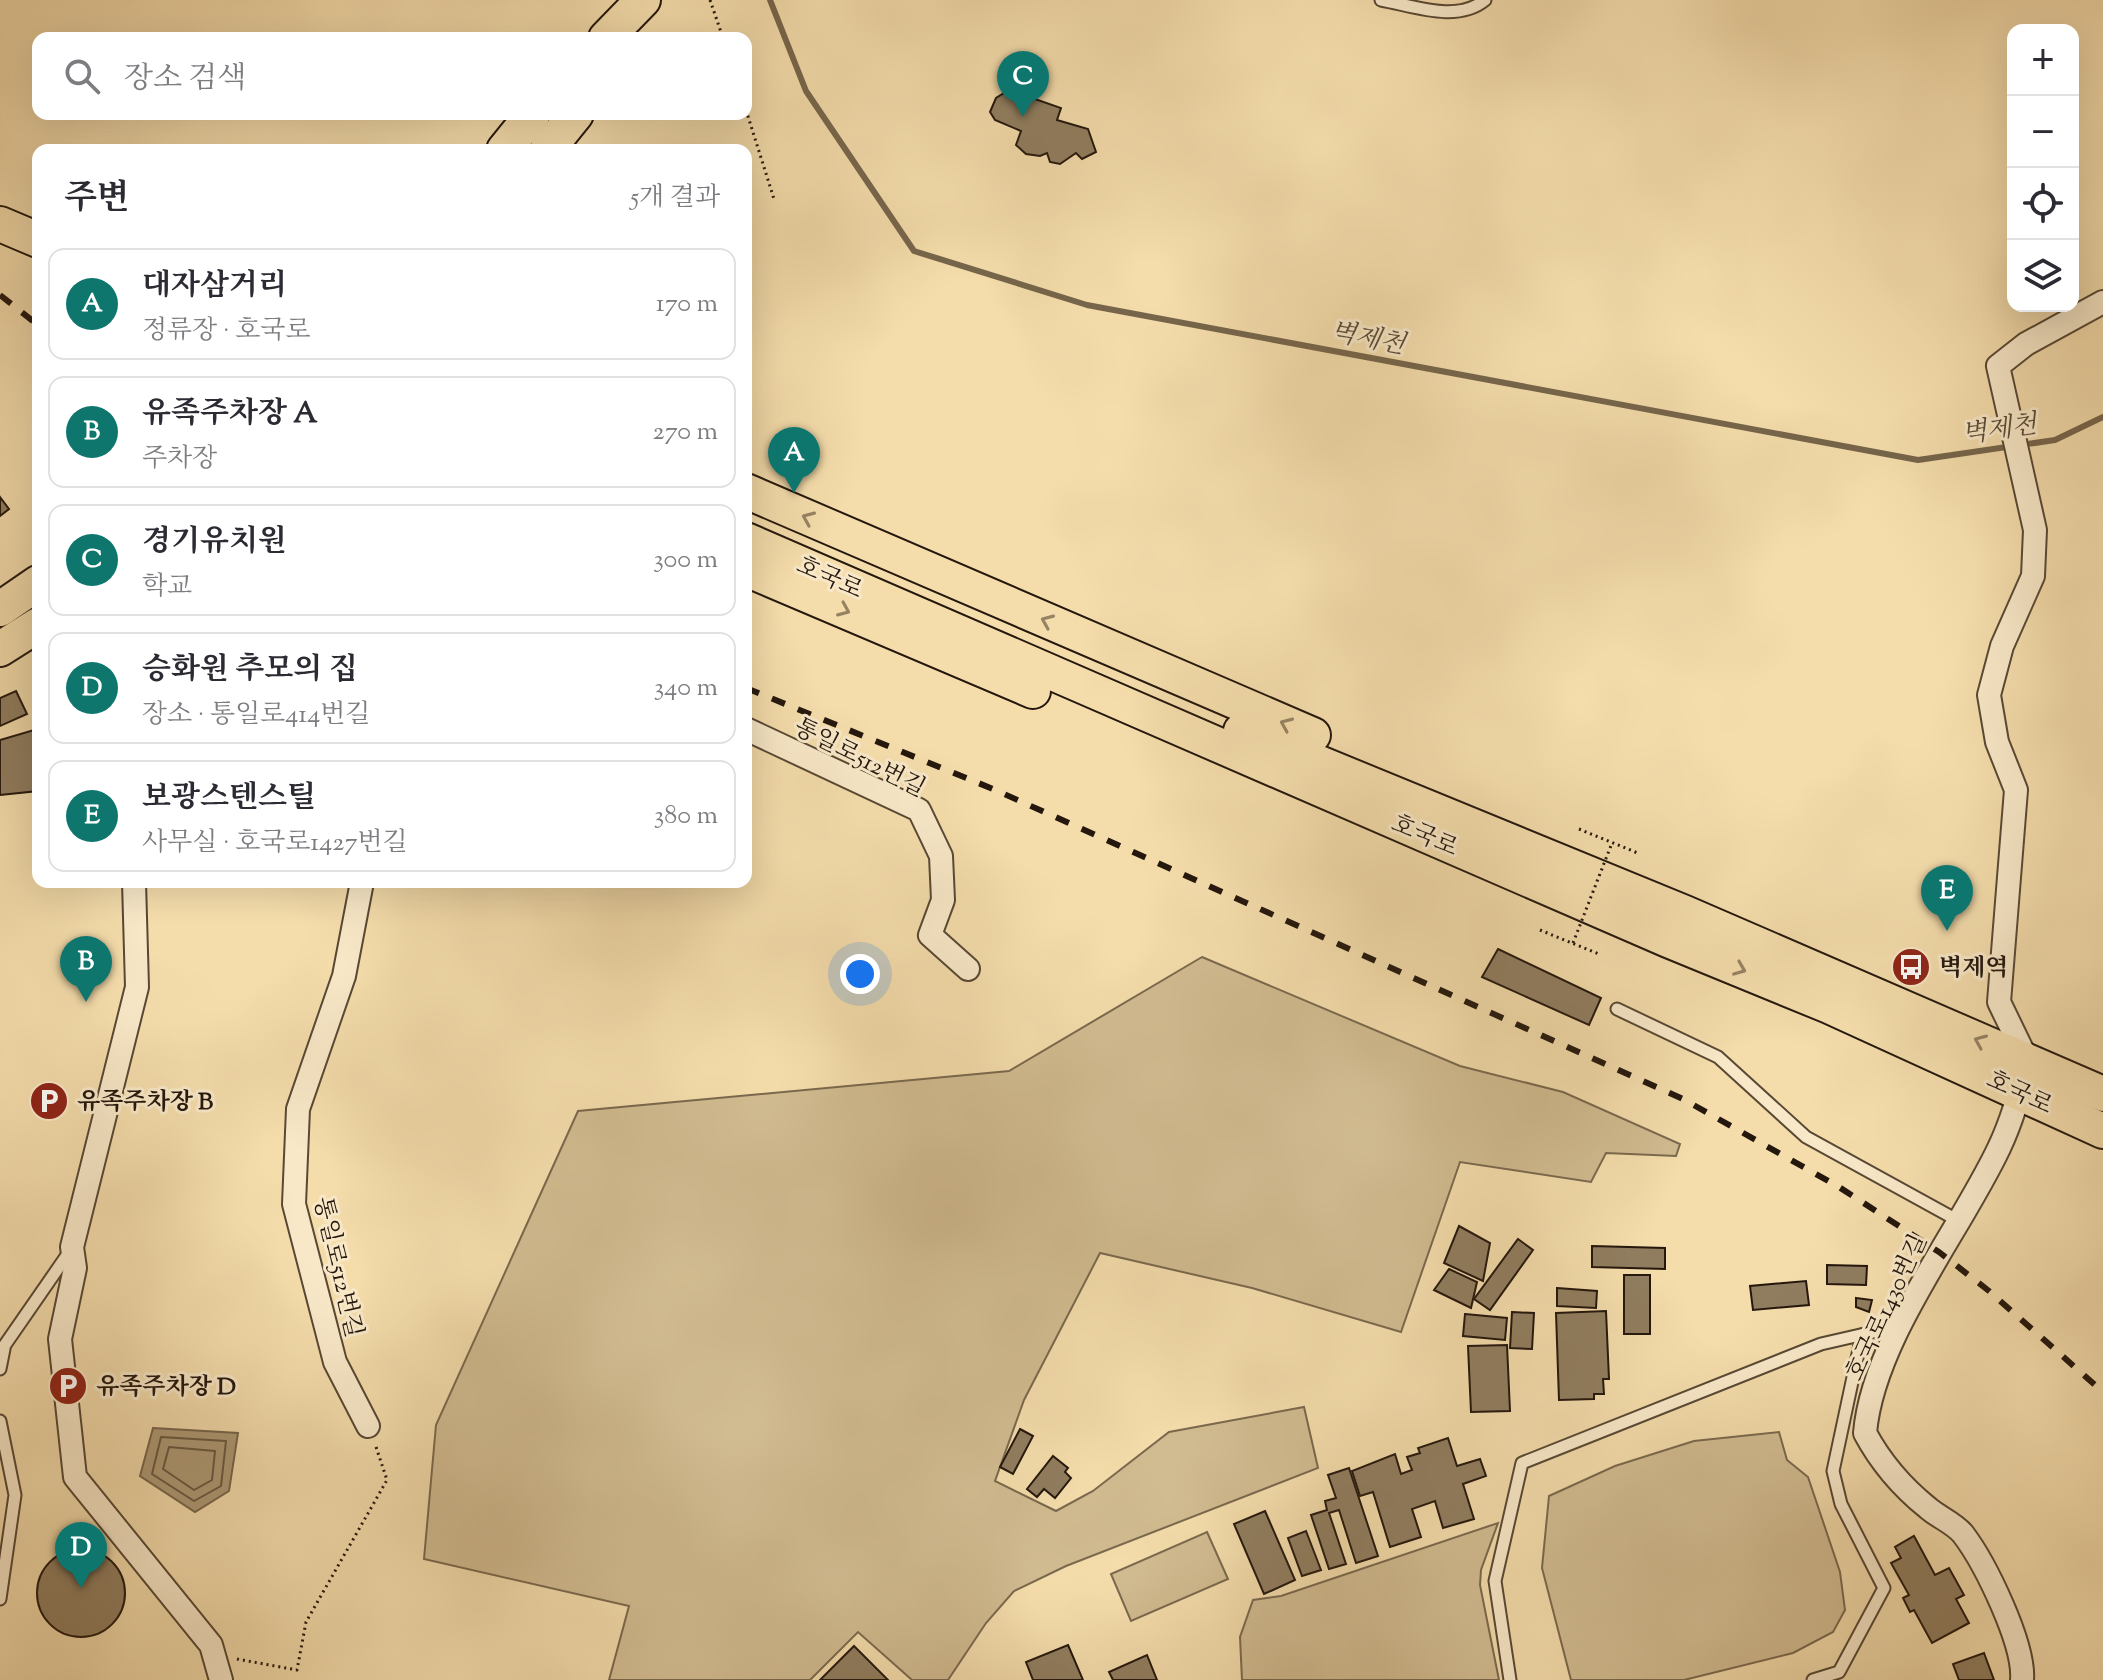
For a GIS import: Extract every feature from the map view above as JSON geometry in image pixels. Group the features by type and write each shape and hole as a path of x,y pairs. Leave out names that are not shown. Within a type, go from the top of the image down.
{"main road":[{"path":"612,32 643,0"},
{"path":"642,32 665,0"},
{"path":"509,144 528,120"},
{"path":"552,144 574,120"},
{"path":"566,144 576,120"},
{"path":"0,201 32,214"},
{"path":"0,224 32,237"},
{"path":"752,494 1449,794 1676,926"},
{"name":"호국로","path":"752,521 1240,730 1676,926 1829,1006 2024,1076 2103,1094"},
{"name":"호국로","path":"752,542 1676,926"},
{"path":"752,572 1425,858 1632,931 1676,926"},
{"path":"0,649 32,635"},
{"name":"호국로","path":"2024,1076 2103,1131"}],"street":[{"path":"2024,1076 1999,1002 2014,849 2016,790 1997,742 1989,695 2002,646 2033,576 2035,530 1998,366 2026,344 2103,302"},
{"path":"16,598 32,628"},
{"name":"통일로512번길","path":"752,732 919,810 941,856 943,900 930,935 968,969"},
{"path":"134,888 137,987 72,1247 75,1268 60,1339 75,1477 211,1645 221,1680"},
{"name":"통일로512번길","path":"361,888 344,976 298,1109 294,1204 335,1362 368,1426"},
{"name":"호국로1430번길","path":"2022,1680 2021,1653 2014,1630 1962,1532 1926,1508 1885,1466 1865,1433 1880,1373 1957,1220 1999,1149 2024,1076"}],"lane":[{"path":"1381,0 1448,13 1478,6 1485,0"},
{"path":"1617,1009 1718,1057 1806,1137 1957,1220"},
{"path":"0,1369 2,1350 72,1247"},
{"path":"1510,1680 1495,1581 1522,1463 1821,1344 1882,1330 1899,1333"},
{"path":"1813,1680 1839,1672 1884,1588 1841,1504 1833,1471 1862,1335"},
{"path":"0,1421 15,1495 0,1599"}],"path":[{"path":"710,0 721,32"},
{"path":"749,120 774,199"},
{"path":"1579,829 1640,854"},
{"path":"1573,943 1612,843"},
{"path":"1540,930 1599,954"},
{"path":"211,1645 243,1662 297,1670 306,1622 387,1480 368,1426"}],"shaded area":[{"path":"1202,957 1460,1066 1563,1092 1680,1144 1676,1156 1606,1153 1591,1182 1460,1162 1401,1332 1252,1288 1100,1253 1024,1400 995,1481 1056,1511 1093,1491 1169,1432 1304,1407 1318,1468 1066,1566 1014,1591 986,1623 948,1680 912,1680 858,1632 810,1680 609,1680 629,1606 424,1559 436,1425 578,1111 1009,1071"},
{"path":"1779,1432 1787,1460 1808,1477 1840,1572 1845,1610 1833,1632 1793,1653 1684,1680 1571,1680 1542,1568 1549,1496 1615,1466 1694,1441"},
{"path":"1498,1523 1481,1570 1480,1585 1499,1680 1242,1680 1240,1637 1253,1600 1281,1596"},
{"path":"1207,1532 1228,1579 1131,1621 1111,1574"}],"water":[{"path":"153,1428 238,1433 229,1491 195,1512 140,1476"}],"building":[{"path":"1009,90 1061,108 1057,120 1088,129 1096,152 1082,159 1076,153 1060,164 1050,162 1047,153 1040,156 1026,154 1016,145 1021,131 995,120 990,112 996,98"},
{"path":"0,497 9,509 0,516"},
{"path":"16,691 27,714 0,726 0,698"},
{"path":"32,731 32,792 0,795 0,740"},
{"path":"1498,949 1601,998 1589,1025 1482,977"},
{"path":"1459,1226 1490,1243 1483,1281 1444,1263"},
{"path":"1518,1239 1533,1250 1490,1310 1474,1299"},
{"path":"1592,1246 1665,1248 1665,1269 1592,1267"},
{"path":"1827,1265 1867,1266 1866,1285 1827,1284"},
{"path":"1449,1269 1477,1282 1471,1308 1434,1290"},
{"path":"1624,1275 1650,1275 1650,1334 1624,1334"},
{"path":"1806,1281 1809,1305 1753,1310 1750,1286"},
{"path":"1557,1288 1597,1291 1596,1308 1557,1306"},
{"path":"1856,1298 1872,1300 1869,1312 1856,1307"},
{"path":"1606,1311 1609,1379 1603,1379 1604,1394 1594,1394 1594,1399 1559,1400 1556,1313"},
{"path":"1512,1312 1534,1313 1532,1349 1510,1348"},
{"path":"1465,1314 1507,1318 1505,1340 1463,1336"},
{"path":"1507,1345 1510,1411 1471,1412 1468,1346"},
{"path":"1020,1429 1033,1436 1013,1474 1000,1467"},
{"path":"1448,1438 1457,1466 1480,1459 1486,1476 1463,1484 1474,1519 1443,1528 1435,1501 1412,1509 1421,1537 1390,1547 1373,1492 1360,1496 1352,1471 1395,1454 1401,1474 1412,1470 1407,1457 1420,1453 1418,1448"},
{"path":"1053,1456 1068,1468 1065,1472 1071,1478 1055,1498 1044,1489 1037,1497 1027,1489"},
{"path":"1349,1468 1378,1556 1356,1563 1339,1510 1329,1513 1346,1564 1329,1569 1311,1515 1327,1510 1325,1501 1336,1498 1328,1475"},
{"path":"1265,1511 1295,1580 1264,1594 1234,1524"},
{"path":"1306,1531 1321,1570 1302,1576 1288,1538"},
{"path":"1914,1536 1935,1575 1949,1568 1964,1595 1956,1599 1969,1623 1932,1643 1914,1610 1910,1612 1903,1598 1909,1595 1891,1563 1901,1558 1895,1547"},
{"path":"72,1549 90,1549 106,1556 118,1568 125,1584 125,1602 118,1618 106,1630 90,1637 72,1637 56,1630 44,1618 37,1602 37,1584 44,1568 56,1556"},
{"path":"1068,1645 1083,1680 1033,1680 1026,1662"},
{"path":"854,1646 888,1680 820,1680"},
{"path":"1984,1653 1994,1680 1959,1680 1953,1664"},
{"path":"1147,1655 1157,1680 1113,1680 1109,1672"}],"waterway":[{"name":"벽제천","path":"770,0 806,91 914,251 1087,305 1918,460 2055,440 2103,417"}],"railway":[{"path":"0,295 32,320"},
{"path":"752,690 993,789 1683,1099 1839,1187 1939,1252 1989,1291 2103,1392"}],"place":[{"name":"경기유치원","path":"1023,117"},
{"name":"대자삼거리","path":"794,493"},
{"name":"보광스텐스틸","path":"1947,931"},
{"name":"벽제역","path":"1911,967"},
{"name":"유족주차장 A","path":"86,1002"},
{"name":"유족주차장 B","path":"49,1101"},
{"name":"유족주차장 D","path":"68,1386"},
{"name":"승화원 추모의 집","path":"81,1588"}]}
